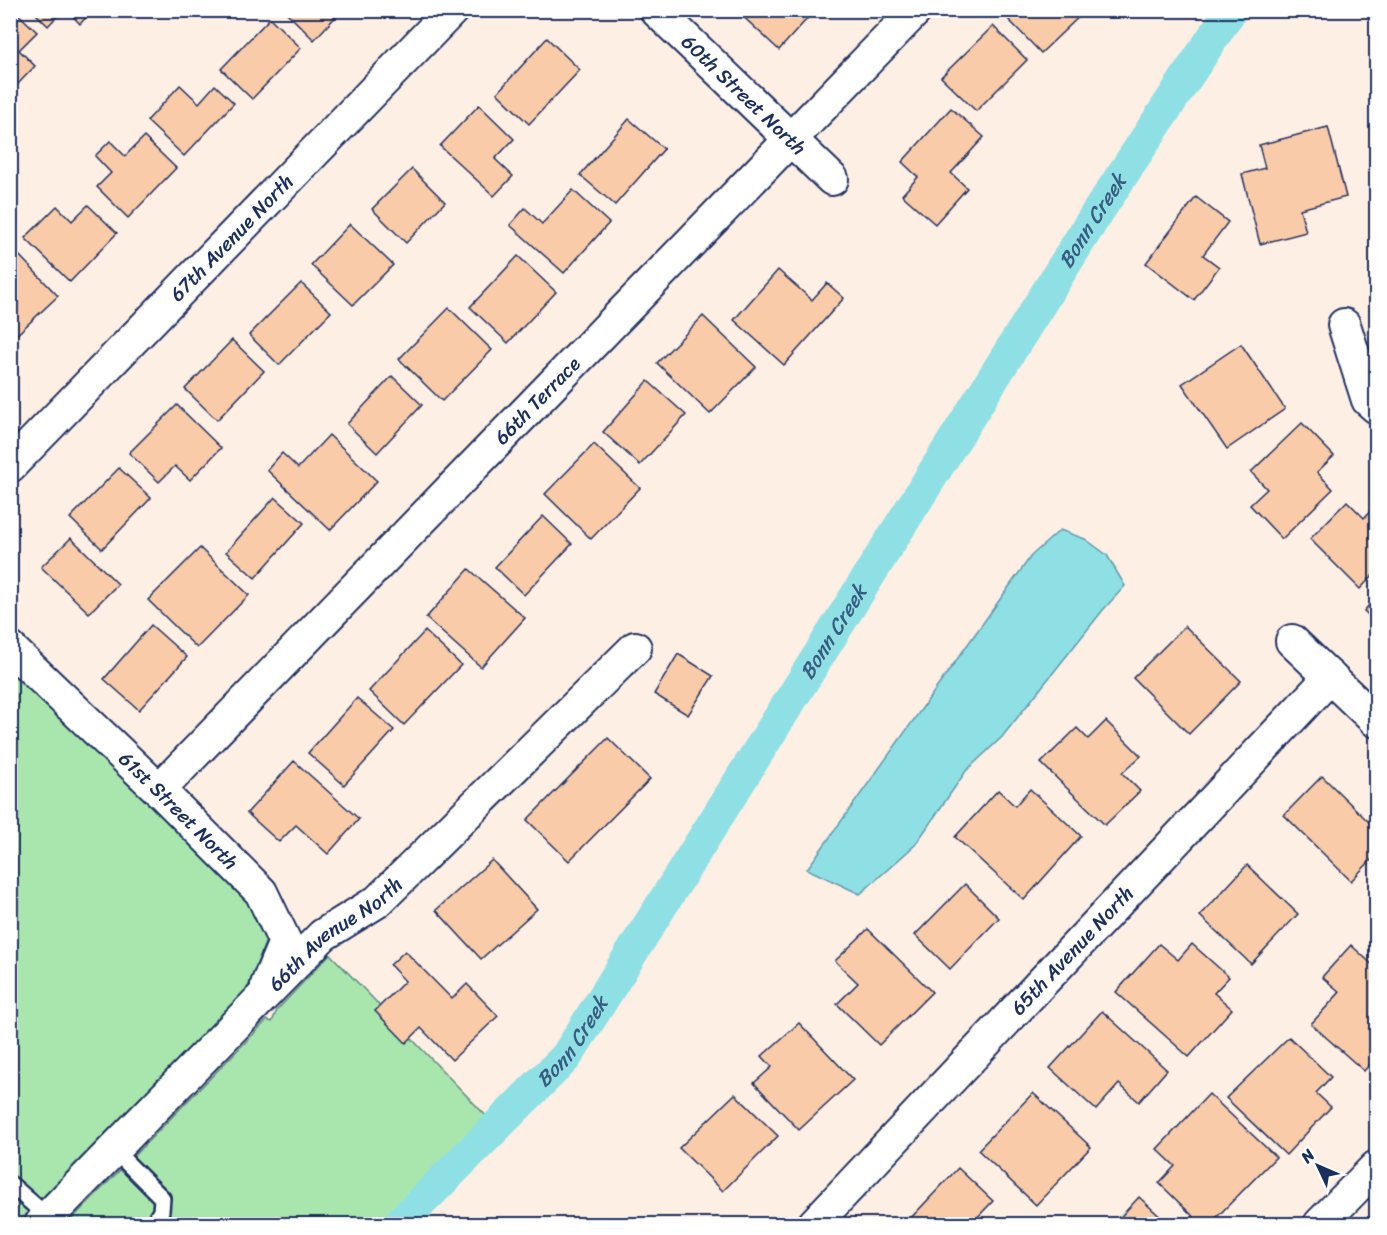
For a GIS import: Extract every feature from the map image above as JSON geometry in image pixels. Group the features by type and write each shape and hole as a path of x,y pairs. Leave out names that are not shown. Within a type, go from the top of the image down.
{"street":[{"name":"67th Avenue North","path":"10,466 452,10"},
{"name":"60th Street North","path":"656,10 832,179"},
{"name":"66th Terrace","path":"159,790 916,10"},
{"path":"1344,325 1368,400 1377,407"},
{"path":"1292,641 1377,722"},
{"name":"61st Street North","path":"10,648 159,790 261,892 285,942 262,999"},
{"name":"66th Avenue North","path":"45,1221 323,935 378,901 634,648"},
{"name":"65th Avenue North","path":"814,1224 1330,677"},
{"path":"1320,1224 1377,1167"}],"lane":[{"path":"114,1150 162,1198 161,1211 153,1224"},
{"path":"10,1184 45,1221"}],"green space":[{"path":"11,671 148,802 247,901 266,940 247,989 16,1224 11,1224"},
{"path":"330,954 492,1122 390,1224 67,1224 267,1020 272,1022 277,1010"}],"water":[{"path":"1060,530 1085,539 1107,555 1125,586 1103,610 1002,737 966,771 915,845 860,894 807,869 1031,556"}],"building":[{"path":"10,10 14,10 37,32 19,50 35,66 18,84 10,76"},
{"path":"32,10 63,10 48,26"},
{"path":"67,10 93,10 80,24"},
{"path":"284,10 342,10 314,40"},
{"path":"736,10 815,10 779,50"},
{"path":"1017,10 1086,10 1041,53 1008,19"},
{"path":"270,18 301,48 252,99 221,69"},
{"path":"993,26 1027,60 976,111 941,77"},
{"path":"547,38 580,70 529,124 497,93"},
{"path":"180,85 199,103 215,85 234,103 184,156 147,121"},
{"path":"479,105 514,139 495,159 513,176 494,196 440,146"},
{"path":"951,108 984,137 951,173 967,188 935,224 902,195 918,177 902,162"},
{"path":"629,119 664,149 615,205 580,175"},
{"path":"1328,127 1346,197 1300,209 1306,232 1260,244 1242,174 1265,168 1259,145"},
{"path":"144,137 176,168 128,218 97,187 111,173 95,156 110,141 125,156"},
{"path":"412,169 445,202 406,243 372,209"},
{"path":"573,190 609,223 564,273 510,225 525,208 542,224"},
{"path":"1196,197 1228,222 1203,255 1219,267 1194,300 1146,263"},
{"path":"88,205 117,233 70,282 25,238 57,206 72,221"},
{"path":"350,224 393,265 353,305 311,265"},
{"path":"16,252 58,296 10,341 10,258"},
{"path":"518,256 556,292 508,343 470,307"},
{"path":"778,270 812,300 827,283 844,298 784,365 734,320"},
{"path":"301,283 331,312 279,365 249,335"},
{"path":"449,308 492,350 442,401 399,359"},
{"path":"703,316 756,367 710,414 657,363"},
{"path":"232,340 264,371 217,420 185,389"},
{"path":"1241,344 1285,409 1227,449 1182,384"},
{"path":"392,376 422,405 377,453 347,424"},
{"path":"648,381 686,415 640,465 603,432"},
{"path":"177,405 221,448 190,480 175,466 159,482 129,453"},
{"path":"1302,423 1334,456 1317,472 1333,489 1282,539 1250,505 1267,489 1251,472"},
{"path":"329,435 377,481 330,530 267,470 282,453 298,468"},
{"path":"594,444 640,488 591,539 545,494"},
{"path":"119,468 151,498 102,549 70,518"},
{"path":"275,497 304,523 255,578 226,552"},
{"path":"1347,501 1364,518 1376,505 1376,572 1360,589 1310,539"},
{"path":"543,516 572,544 524,595 495,567"},
{"path":"71,538 118,584 89,613 41,567"},
{"path":"200,548 249,595 197,648 148,600"},
{"path":"469,569 525,618 481,667 426,618"},
{"path":"1376,597 1376,622 1364,611"},
{"path":"151,625 187,657 139,710 104,679"},
{"path":"1185,626 1241,681 1189,734 1133,678"},
{"path":"425,631 461,665 404,725 369,691"},
{"path":"678,654 713,676 688,715 654,694"},
{"path":"357,698 394,730 344,785 308,753"},
{"path":"1106,721 1141,756 1122,773 1140,791 1105,825 1041,763 1077,728 1088,739"},
{"path":"608,738 650,779 569,861 527,820"},
{"path":"294,761 359,819 328,854 296,825 279,842 247,813"},
{"path":"1322,776 1376,829 1376,855 1351,881 1284,815"},
{"path":"1030,789 1081,836 1024,900 955,837 998,790 1015,806"},
{"path":"492,860 537,909 481,959 436,910"},
{"path":"1247,865 1298,914 1251,964 1200,916"},
{"path":"965,884 999,918 950,969 915,935"},
{"path":"868,929 932,992 879,1045 837,1004 858,983 835,961"},
{"path":"1159,944 1178,960 1192,944 1229,977 1214,993 1232,1009 1189,1057 1116,992"},
{"path":"1351,945 1376,968 1376,1057 1364,1071 1311,1024 1340,992 1322,977"},
{"path":"405,951 452,999 467,984 498,1016 452,1060 421,1028 406,1043 375,1011 405,981 390,965"},
{"path":"1102,1011 1167,1070 1139,1102 1119,1084 1096,1110 1050,1068"},
{"path":"799,1023 853,1080 799,1130 754,1083 772,1067 762,1056"},
{"path":"1289,1037 1331,1077 1316,1093 1331,1107 1286,1155 1226,1098"},
{"path":"1033,1093 1091,1147 1036,1205 978,1150"},
{"path":"735,1094 778,1136 723,1191 679,1148"},
{"path":"1209,1094 1276,1157 1210,1224 1201,1224 1159,1183 1175,1166 1157,1149"},
{"path":"958,1168 993,1201 971,1224 912,1224 908,1221"},
{"path":"1139,1197 1168,1224 1114,1224"}],"waterway":[{"name":"Bonn Creek","path":"399,1224 566,1057 1097,213 1231,10"}]}
